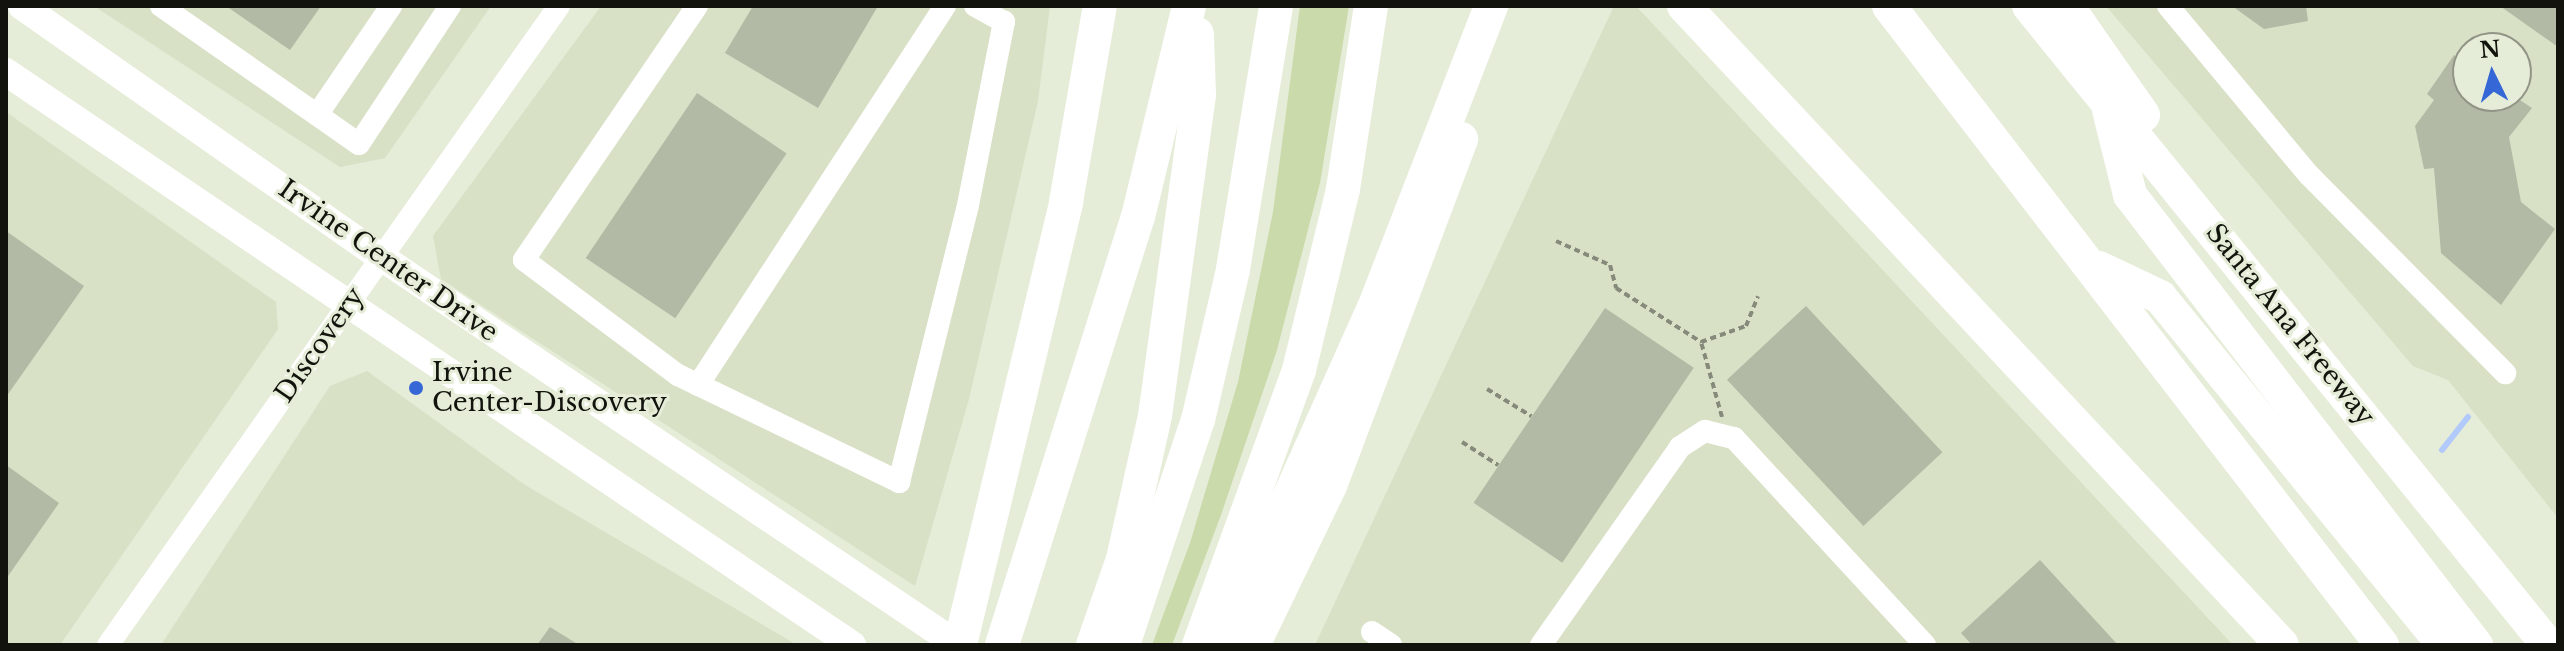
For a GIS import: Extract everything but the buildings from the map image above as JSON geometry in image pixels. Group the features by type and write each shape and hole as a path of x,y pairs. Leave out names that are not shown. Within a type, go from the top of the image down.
{"highway":[{"path":"959,645 1066,202 1100,6"},
{"path":"1002,645 1138,217 1189,6"},
{"path":"1093,645 1123,559 1155,416 1199,95 1197,6"},
{"path":"1123,645 1198,420 1233,269 1276,6"},
{"path":"1199,645 1299,370 1343,189 1371,6"},
{"path":"1223,645 1374,308 1491,6"},
{"path":"1253,645 1330,486 1444,195 1498,6"},
{"path":"1684,6 2282,645"},
{"path":"1889,6 2095,267 2382,645"},
{"name":"Santa Ana Freeway","path":"2029,6 2548,645"},
{"path":"2067,6 2137,101 2165,171"},
{"path":"2107,99 2130,195 2476,645"},
{"path":"2095,267 2160,297 2444,645"}],"main road":[{"name":"Irvine Center Drive","path":"22,6 381,257 959,645"},
{"path":"6,72 348,308 852,645"}],"street":[{"path":"161,6 359,144 450,6"},
{"path":"317,115 391,6"},
{"name":"Discovery","path":"108,645 559,6"},
{"path":"697,6 524,260 698,385 899,482 968,205 1004,22 975,6"},
{"path":"698,385 945,6"},
{"path":"2168,6 2309,175 2505,373"},
{"path":"1541,645 1680,447 1705,431 1721,432 1925,645"}],"path":[{"path":"1556,241 1610,265 1616,288 1701,342 1722,406 1721,432"},
{"path":"1701,342 1746,326 1758,296"},
{"path":"1487,389 1531,416"},
{"path":"1462,442 1498,465"}],"shaded area":[{"path":"94,6 491,6 385,158 340,167"},
{"path":"601,6 1050,6 1038,101 969,399 915,586 441,279 433,236"},
{"path":"1614,6 1636,6 2233,645 1315,645"},
{"path":"2106,6 2558,6 2558,518 2448,380 2413,366"},
{"path":"6,112 276,302 278,329 60,645 6,645"},
{"path":"367,371 525,485 797,645 161,645 330,386"}],"green space":[{"path":"1300,6 1349,6 1320,183 1277,350 1221,515 1172,645 1152,645 1190,543 1238,382 1273,212"}],"waterway":[{"path":"2442,450 2468,417"}],"place":[{"name":"Irvine Center-Discovery","path":"416,388"}]}
